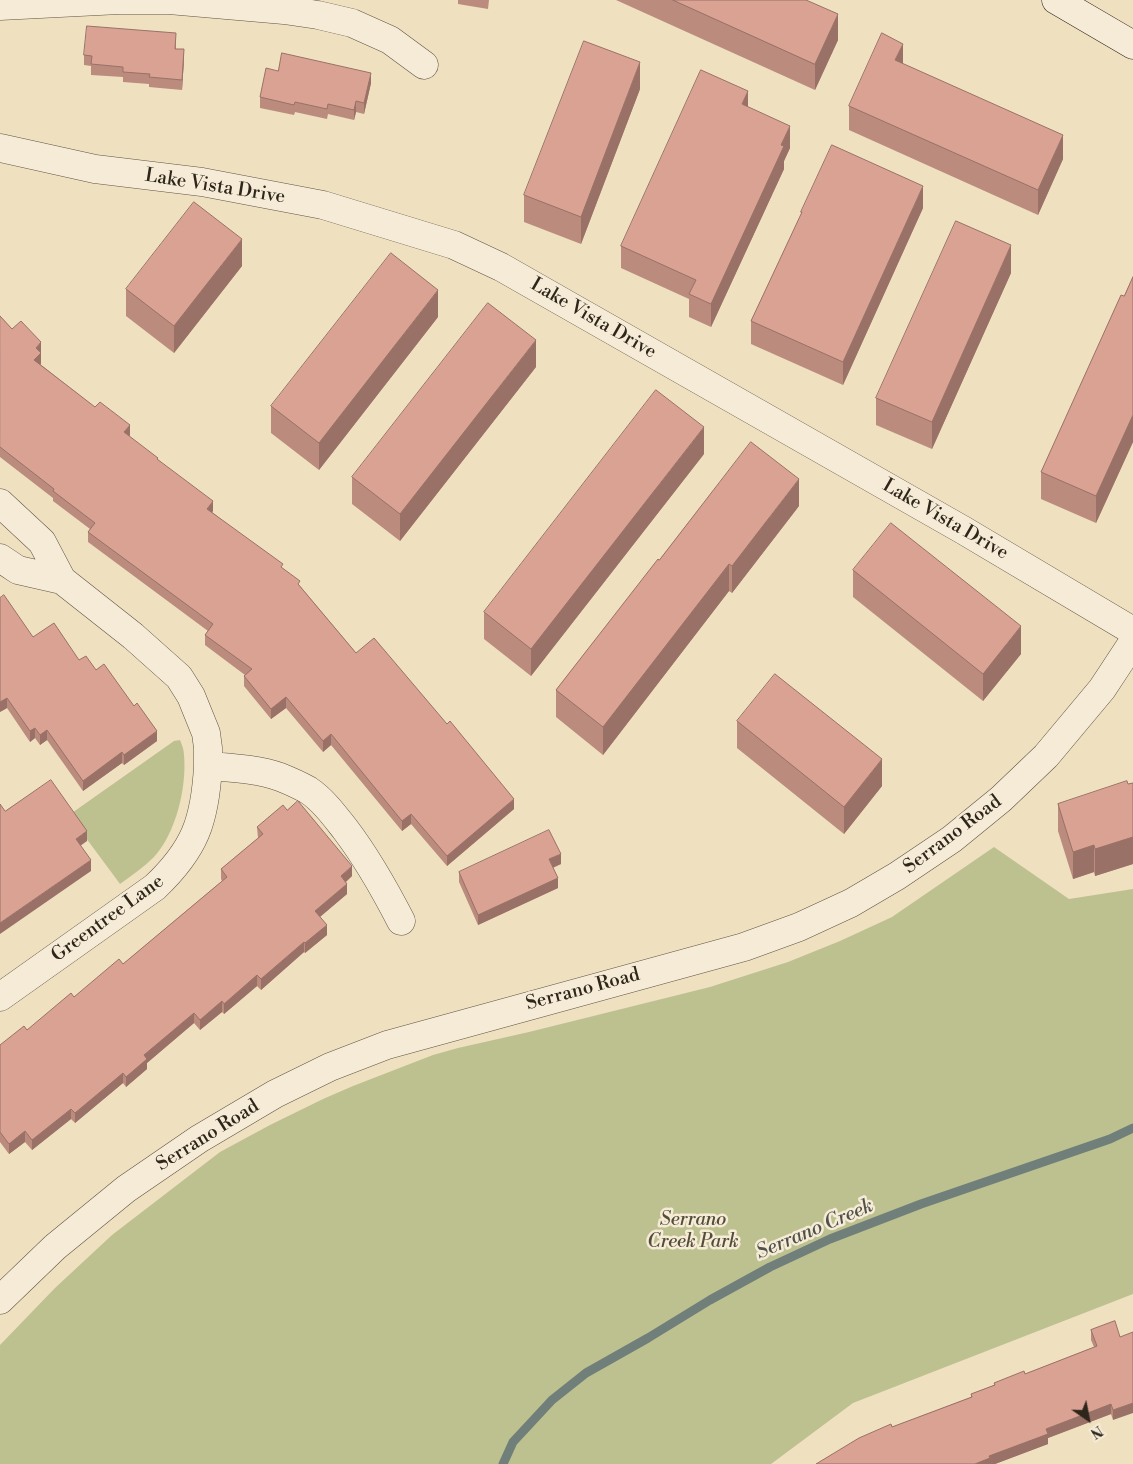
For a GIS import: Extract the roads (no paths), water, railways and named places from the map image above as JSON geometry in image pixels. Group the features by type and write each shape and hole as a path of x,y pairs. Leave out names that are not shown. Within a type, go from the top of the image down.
{"street":[{"path":"0,6 119,0 161,0 284,10 352,23 390,40 424,64"},
{"path":"1056,0 1133,45"},
{"name":"Lake Vista Drive","path":"0,148 95,169 202,182 323,205 454,245 501,266 963,530 1133,631"},
{"path":"0,503 42,542 62,580"},
{"path":"0,558 18,570 62,580"},
{"name":"Greentree Lane","path":"0,997 155,887 171,872 190,846 205,803 207,790 208,748 203,724 191,696 179,677 133,636 62,580"},
{"name":"Serrano Road","path":"0,1300 55,1247 126,1189 199,1139 275,1094 330,1068 387,1045 744,947 800,927 851,903 897,876 952,839 1001,799 1046,756 1096,697 1133,642"},
{"path":"208,766 244,769 278,776 308,790 331,811 350,835 379,878 401,921"}],"waterway":[{"name":"Serrano Creek","path":"503,1464 513,1442 552,1400 586,1373 770,1267 830,1239 921,1204 1110,1139 1133,1128"}],"park label":[{"name":"Serrano Creek Park","path":"693,1231"}]}
